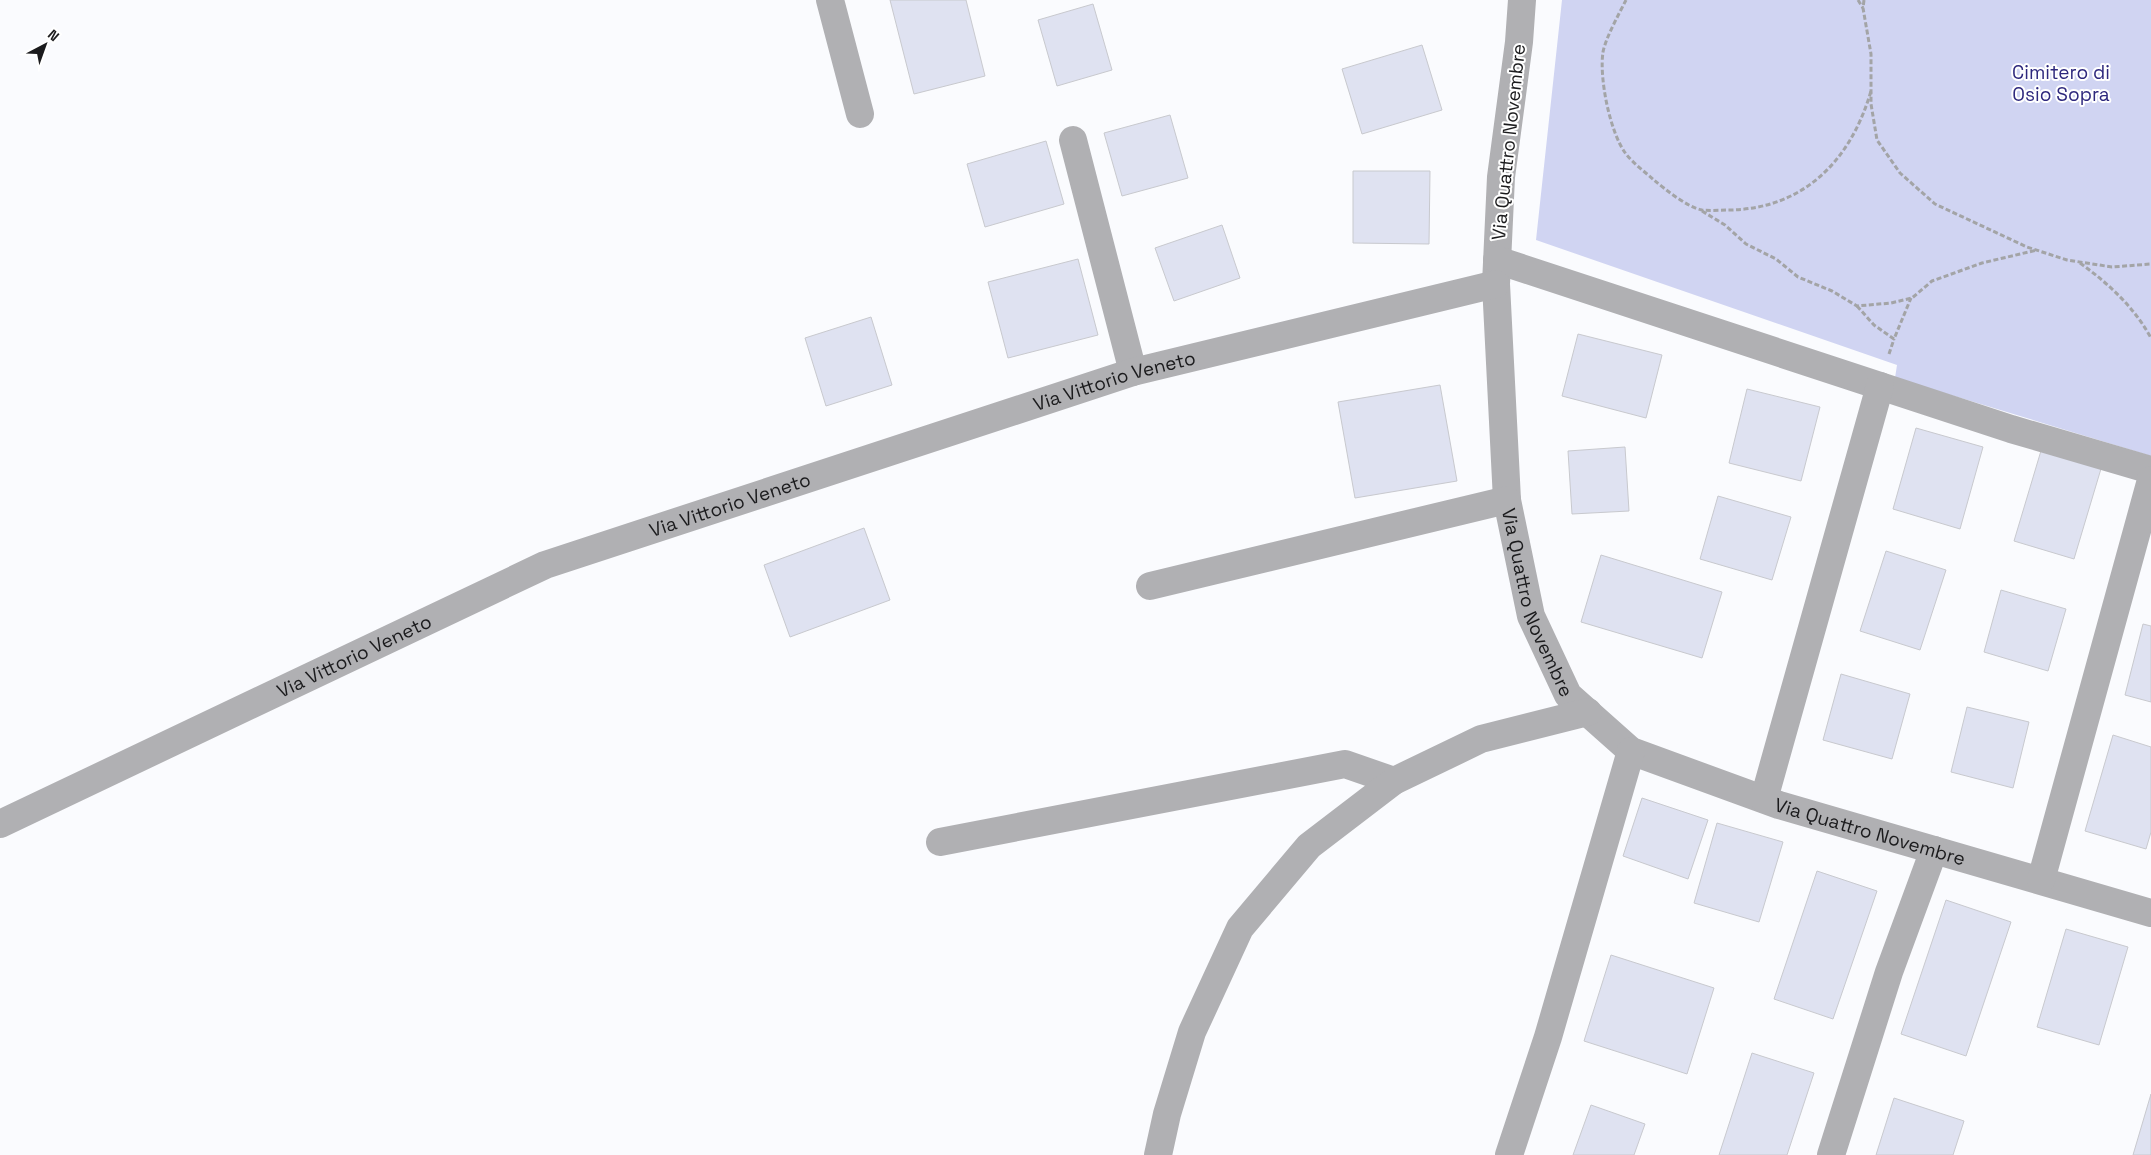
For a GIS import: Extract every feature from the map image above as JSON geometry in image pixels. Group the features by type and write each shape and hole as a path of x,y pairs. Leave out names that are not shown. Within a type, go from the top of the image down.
{"street":[{"path":"830,0 860,114"},
{"name":"Via Quattro Novembre","path":"1522,0 1519,42 1501,177 1496,272 1507,500 1531,616 1568,695 1631,751 1764,799 2151,913"},
{"path":"1073,140 1133,372"},
{"path":"1496,272 1880,386 2011,429 2151,470"},
{"name":"Via Vittorio Veneto","path":"0,824 545,565 1133,372 1496,272"},
{"path":"1764,799 1880,386"},
{"path":"2041,880 2151,480"},
{"path":"1150,586 1507,500"},
{"path":"1158,1155 1167,1114 1192,1032 1240,928 1309,846 1394,781 1480,739 1588,712"},
{"path":"1509,1155 1548,1037 1631,751"},
{"path":"940,842 1345,764 1394,781"},
{"path":"1831,1155 1889,972 1934,850"}],"path":[{"path":"1626,0 1603,52 1604,81 1609,115 1626,154 1670,194 1725,225 1746,244 1776,259 1798,277 1832,291 1857,306 1874,325 1894,339 1912,298 1932,281 1982,263 2037,250"},
{"path":"1858,0 1863,8"},
{"path":"1864,0 1863,8 1871,54 1871,91 1877,140 1900,173 1934,204 2037,250 2079,262 2112,267 2151,264"},
{"path":"1701,210 1746,209 1789,198 1823,176 1844,152 1864,116 1871,91"},
{"path":"2079,262 2121,297 2142,321 2151,338"},
{"path":"1857,306 1891,303 1912,298"}],"green space":[{"name":"Cimitero di Osio Sopra","path":"1562,0 2151,0 2151,456 1895,378 1897,365 1536,240"}],"building":[{"path":"890,0 966,0 985,76 914,94"},
{"path":"1093,4 1112,70 1057,86 1038,20"},
{"path":"1422,45 1442,110 1362,134 1342,69"},
{"path":"1170,115 1188,178 1122,196 1104,133"},
{"path":"1046,141 1064,204 985,227 967,164"},
{"path":"1353,171 1430,171 1429,244 1353,243"},
{"path":"1222,225 1240,278 1174,301 1155,248"},
{"path":"1078,259 1098,335 1008,358 988,282"},
{"path":"871,317 892,385 826,406 805,338"},
{"path":"1578,334 1662,355 1646,418 1562,396"},
{"path":"1440,385 1457,481 1355,498 1338,402"},
{"path":"1747,389 1820,407 1801,481 1729,463"},
{"path":"1916,428 1983,447 1960,529 1893,509"},
{"path":"2043,444 2103,462 2074,559 2014,541"},
{"path":"1625,447 1629,511 1572,514 1568,451"},
{"path":"1718,496 1791,517 1772,580 1700,559"},
{"path":"864,528 890,600 790,637 764,565"},
{"path":"1886,551 1946,570 1920,650 1860,631"},
{"path":"1601,555 1722,592 1702,658 1581,622"},
{"path":"2001,590 2066,609 2048,671 1984,652"},
{"path":"2143,624 2151,626 2151,702 2125,695"},
{"path":"1841,674 1910,694 1892,759 1823,740"},
{"path":"1967,707 2029,722 2013,788 1951,772"},
{"path":"2113,735 2151,747 2151,832 2146,849 2085,831"},
{"path":"1642,798 1708,820 1688,879 1623,856"},
{"path":"1717,823 1783,842 1759,922 1694,903"},
{"path":"1817,871 1877,891 1833,1019 1774,999"},
{"path":"1946,900 2011,922 1966,1056 1901,1034"},
{"path":"2066,929 2128,947 2099,1045 2037,1027"},
{"path":"1611,955 1714,988 1687,1074 1584,1041"},
{"path":"1752,1053 1814,1073 1787,1155 1719,1155"},
{"path":"2151,1094 2151,1155 2133,1155"},
{"path":"1894,1098 1964,1121 1953,1155 1876,1155"},
{"path":"1591,1105 1645,1124 1634,1155 1573,1155"}]}
